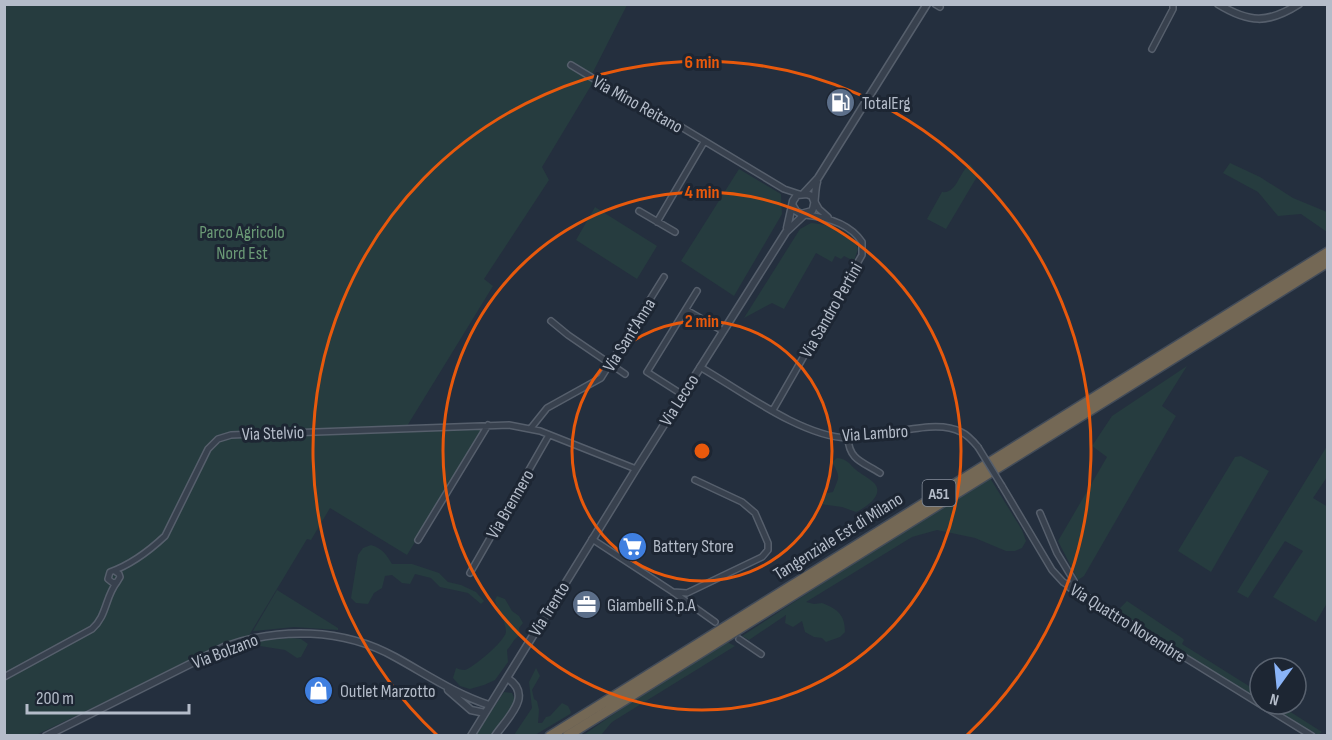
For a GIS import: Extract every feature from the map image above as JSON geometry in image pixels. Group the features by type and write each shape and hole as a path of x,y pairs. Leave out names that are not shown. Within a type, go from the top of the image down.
{"highway":[{"name":"Tangenziale Est di Milano","path":"550,735 1328,252"},
{"name":"Tangenziale Est di Milano","path":"567,735 1328,262"},
{"path":"578,735 637,691"}],"street":[{"name":"Via Lecco","path":"786,232 793,203 818,178 927,4"},
{"path":"1152,48 1173,9 1173,4"},
{"path":"1218,4 1242,17 1259,19 1277,16 1299,4"},
{"name":"Via Mino Reitano","path":"571,65 784,189 802,194"},
{"name":"Via Mino Reitano","path":"657,222 705,142"},
{"name":"Via Lecco","path":"636,469 786,232 814,208 818,178"},
{"name":"Via Mino Reitano","path":"784,189 793,203"},
{"path":"802,194 809,195 831,220"},
{"path":"793,203 796,211 831,220"},
{"path":"639,211 675,232"},
{"name":"Via Sandro Pertini","path":"773,410 860,260 862,242 854,232 831,220"},
{"name":"Via Sant'Anna","path":"531,428 547,408 596,383 611,365 664,277"},
{"path":"682,395 647,372 697,291"},
{"path":"686,310 723,331"},
{"path":"551,321 625,374"},
{"name":"Via Lambro","path":"700,367 809,429 830,435 848,438 946,427 965,434 978,447 1002,486"},
{"path":"418,540 488,425"},
{"name":"Via Stelvio","path":"115,571 154,547 165,537 208,449 218,439 231,435 488,425 531,428 636,469"},
{"name":"Via Brennero","path":"470,573 549,435"},
{"path":"848,438 849,451 880,473"},
{"name":"Via Trento","path":"471,735 636,469"},
{"path":"673,592 687,593 762,557 768,550 768,543 758,518 749,507 695,480"},
{"name":"Via Quattro Novembre","path":"1002,486 1052,570 1070,588 1248,697"},
{"path":"1040,513 1057,553 1074,581 1070,588"},
{"path":"592,539 715,622"},
{"name":"Via Stelvio","path":"120,576 126,565"},
{"path":"4,677 99,623 120,576 115,571 109,574 111,592"},
{"path":"110,581 117,582"},
{"name":"Via Bolzano","path":"46,735 218,650 248,639 275,634 320,634 365,644 394,656 444,686"},
{"path":"739,639 761,654"},
{"path":"495,735 519,699 518,688 507,678"},
{"path":"444,686 489,705"},
{"path":"444,686 468,708 484,713"},
{"name":"Via Quattro Novembre","path":"1280,716 1312,735"}],"green space":[{"name":"Parco Agricolo Nord Est","path":"4,5 627,5 591,76 595,79 542,167 549,180 484,279 493,286 404,431 481,429 483,433 407,555 330,508 311,540 307,539 248,637 192,660 34,736 4,735"},
{"path":"1230,163 1260,177 1293,198 1327,212 1327,232 1301,214 1278,216 1258,192 1223,173"},
{"path":"970,164 978,175 946,229 927,219 942,192 947,192 955,186"},
{"path":"739,169 781,194 782,214 734,296 681,261"},
{"path":"595,207 657,246 637,279 576,240"},
{"path":"811,223 832,227 851,237 858,249 854,261 844,256 841,259 835,256 832,262 816,253 784,309 772,303 744,318 800,229"},
{"path":"1187,366 1162,406 1176,416 1084,576 1078,580 1058,541 1107,457 1092,446 1112,416"},
{"path":"1327,446 1327,477 1313,498 1328,507 1327,603 1316,622 1273,597 1303,551 1285,541 1248,598 1237,592"},
{"path":"1241,456 1269,471 1211,572 1178,551 1235,457"},
{"path":"837,458 848,462 877,488 872,501 856,512 819,502 823,494 833,492 837,483 837,471 832,462"},
{"path":"990,478 1022,530 1026,541 1022,548 1006,551 975,538 937,530 912,537 806,602 822,603 842,616 845,632 840,637 826,642 822,638 805,632 802,621 793,627 785,623 786,615 749,640 742,636 889,540"},
{"path":"371,545 384,552 392,564 412,564 439,573 448,582 476,592 484,601 481,604 468,593 440,587 431,578 415,574 410,584 402,583 392,575 385,576 382,588 374,593 368,604 356,603 351,598 358,555 363,548"},
{"path":"277,590 338,630 294,627 253,631"},
{"path":"497,596 505,599 512,611 519,616 523,623 519,628 520,635 507,650 508,662 495,680 470,689 460,686 453,678 456,668 465,670 475,664 500,641 506,632 495,600"},
{"path":"1127,601 1182,638 1184,640 1182,644 1248,685 1248,693 1117,611"},
{"path":"301,639 308,644 301,657 297,658 285,650 248,644 257,641"},
{"path":"727,642 735,646 612,722 601,735 582,736 647,691"},
{"path":"536,668 540,676 532,690 539,710 538,723 542,723 562,703 568,706 571,712 535,735 514,735 532,708 529,682"},
{"path":"504,692 512,693 514,703 492,735 475,736"},
{"path":"1287,716 1297,716 1322,732 1318,735"}],"place":[{"name":"TotalErg","path":"841,103"},
{"name":"Battery Store","path":"632,546"},
{"name":"Giambelli S.p.A","path":"586,605"},
{"name":"Outlet Marzotto","path":"319,691"}]}
